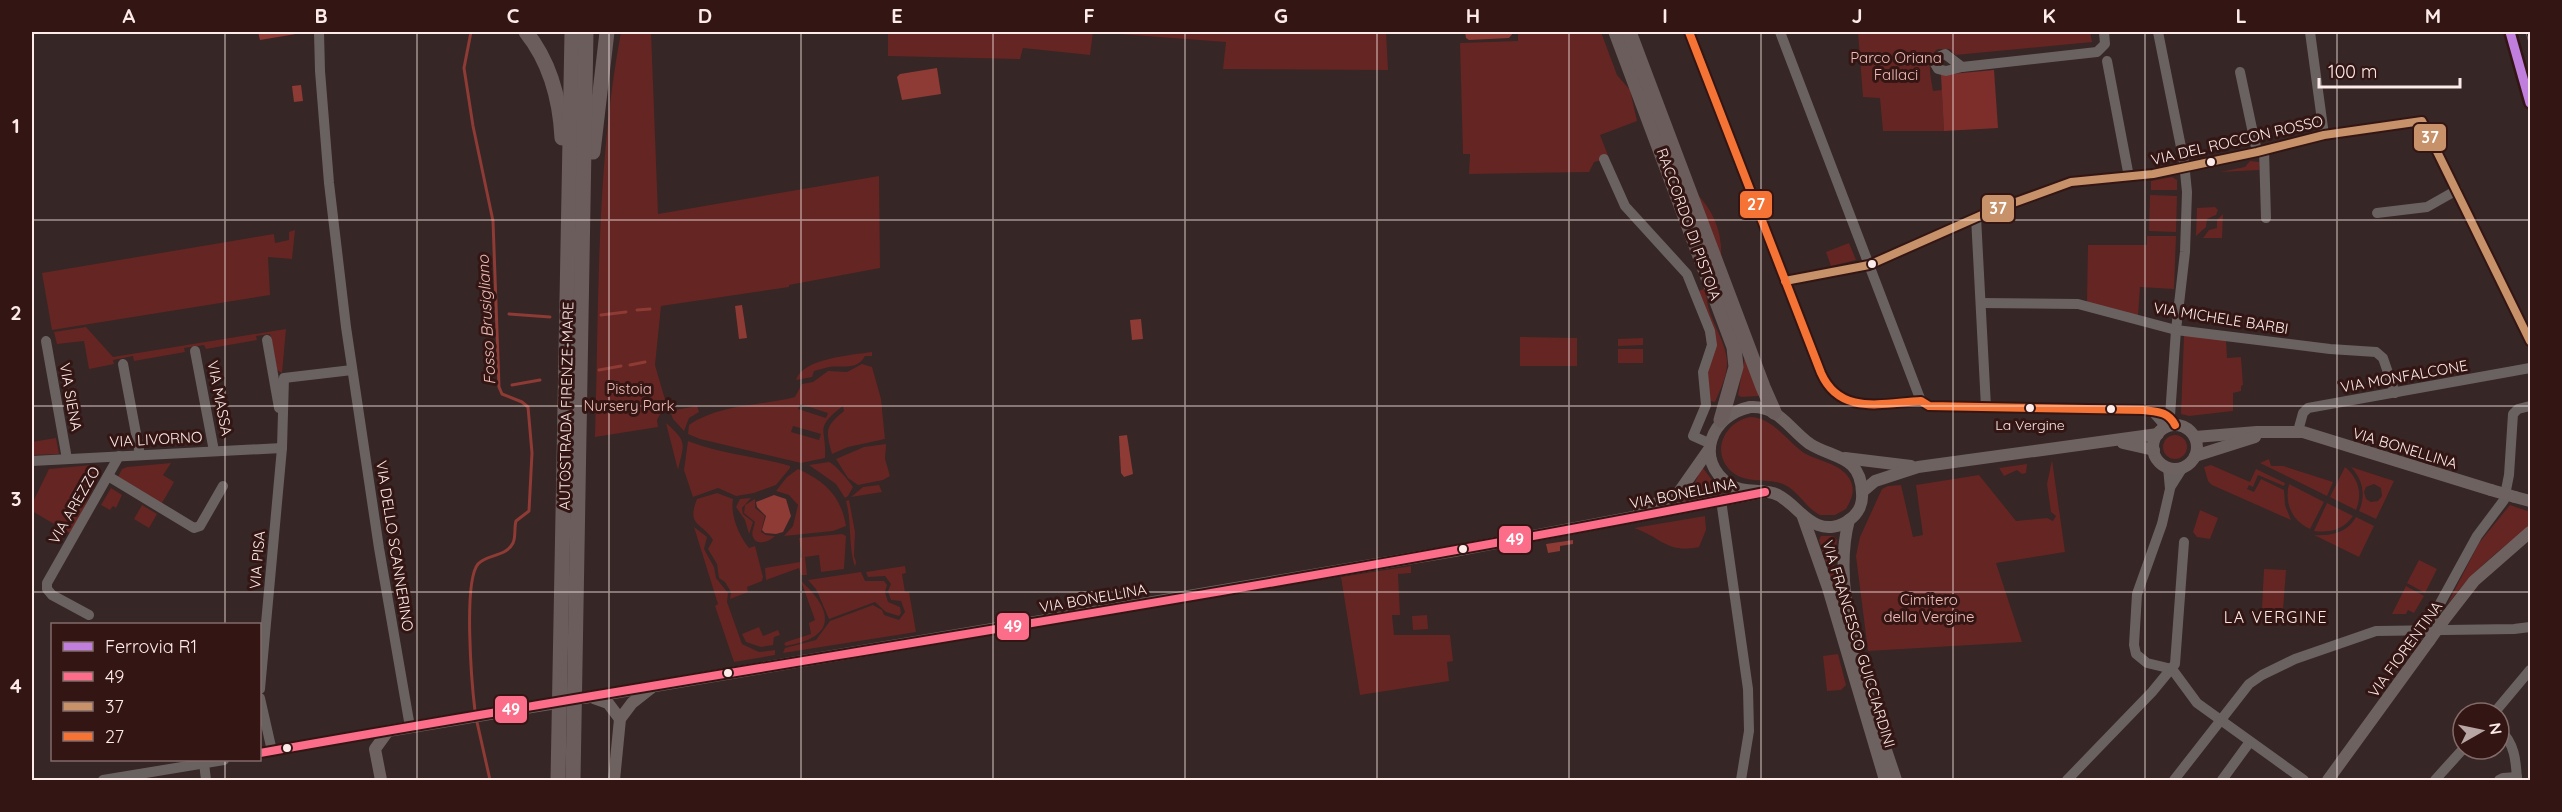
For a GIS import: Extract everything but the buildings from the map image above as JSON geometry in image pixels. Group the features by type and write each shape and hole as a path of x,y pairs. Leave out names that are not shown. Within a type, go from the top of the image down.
{"highway":[{"path":"526,32 545,63 558,103 575,278"},
{"name":"AUTOSTRADA FIRENZE-MARE","path":"572,32 575,278 573,780"},
{"name":"AUTOSTRADA FIRENZE-MARE","path":"558,780 586,32"},
{"path":"575,278 607,32"},
{"name":"RACCORDO DI PISTOIA","path":"1617,32 1734,347 1736,368 1721,420"},
{"name":"RACCORDO DI PISTOIA","path":"1629,32 1774,412"},
{"path":"1636,32 1649,86"}],"main road":[{"path":"1721,420 1735,410 1762,407 1774,412 1811,444 1843,458 1918,467"},
{"name":"VIA BONELLINA","path":"1607,523 1677,495 1710,446 1721,420"},
{"path":"1843,458 1857,472 1862,492 1875,482 1918,467 2110,442 2167,426 2187,428 2197,445 2195,456"},
{"path":"2154,450 2167,426"},
{"name":"VIA BONELLINA","path":"2194,437 2298,431 2526,500"},
{"name":"VIA BONELLINA","path":"2183,467 2195,456 2274,432"},
{"path":"2110,442 2154,450"},
{"path":"1710,446 1715,469 1728,483 1738,489 1765,492 1785,500 1803,517 1827,527 1849,520"},
{"path":"2154,450 2159,460 2168,467 2183,467"},
{"name":"VIA BONELLINA","path":"621,718 608,703 586,698 1163,601 1607,523 1765,492"},
{"name":"VIA FRANCESCO GUICCIARDINI","path":"1862,492 1861,505 1849,520 1843,556 1847,602 1859,663 1896,780"},
{"name":"VIA FRANCESCO GUICCIARDINI","path":"1803,517 1828,588 1885,780"},
{"path":"2516,546 2530,532"},
{"path":"2516,546 2530,538"},
{"name":"VIA FIORENTINA","path":"2328,780 2428,635 2443,621 2474,581 2516,546"},
{"path":"615,780 621,718 632,703 653,686"},
{"path":"381,780 375,749 387,731 549,704"}],"street":[{"name":"VIA DELLO SCANNERINO","path":"319,32 329,183 352,370 379,548 410,727"},
{"path":"1689,32 1828,387 1837,396 1860,404 1921,401"},
{"path":"1780,32 1921,401 1927,406 2152,411 2167,426"},
{"path":"1962,67 2097,52 2104,46 2104,32"},
{"path":"2158,32 2185,167 2185,252 2167,426"},
{"path":"2310,32 2324,135"},
{"path":"2107,61 2129,177"},
{"path":"2240,72 2261,151 2266,218"},
{"name":"VIA DEL ROCCON ROSSO","path":"1785,281 1869,265 1976,218 2071,182 2129,177 2261,151 2324,135 2422,121 2457,190"},
{"path":"1604,159 1625,206 1687,274 1703,312 1712,342 1703,372 1706,405 1694,436 1710,446"},
{"path":"2377,213 2427,207 2457,190 2530,340"},
{"path":"1976,218 1986,407"},
{"name":"VIA MICHELE BARBI","path":"1981,303 2078,304 2176,330 2330,349 2378,352 2384,360 2395,393"},
{"name":"VIA SIENA","path":"46,340 67,459"},
{"name":"VIA PISA","path":"267,340 283,434"},
{"name":"VIA MASSA","path":"195,351 214,452"},
{"path":"123,364 140,455"},
{"name":"VIA MONFALCONE","path":"2298,431 2304,411 2308,408 2530,368"},
{"name":"VIA PISA","path":"261,678 282,448 284,378 352,370"},
{"path":"2428,635 2478,537 2504,500 2509,475 2513,414 2516,410 2530,406"},
{"name":"VIA LIVORNO","path":"32,461 282,448"},
{"name":"VIA AREZZO","path":"89,615 51,594 47,589 47,583 119,456"},
{"path":"2168,467 2170,489 2161,531 2137,594 2134,645 2136,654 2142,660 2172,669 2192,698 2250,743 2304,780"},
{"path":"2170,489 2183,467"},
{"path":"108,476 194,528 200,526 223,486"},
{"path":"1720,500 1748,689 1749,731 1741,780"},
{"path":"2067,780 2172,669 2177,651 2184,542"},
{"path":"2174,780 2255,680 2295,659 2369,632 2428,635 2530,627"},
{"path":"2504,701 2530,670"},
{"path":"261,702 272,751"},
{"path":"261,753 387,731"},
{"path":"359,735 375,749"},
{"path":"2222,780 2250,743"},
{"path":"2499,780 2517,779 2511,744"},
{"path":"103,780 214,761"},
{"path":"2435,780 2452,761"},
{"path":"204,763 206,780"}],"green space":[{"name":"Pistoia Nursery Park","path":"621,32 651,32 658,214 879,176 880,268 789,285 789,287 661,306 655,365 666,403 657,420 658,427 595,437 603,183 607,132"},
{"path":"888,32 1093,32 1090,55 1023,48 1020,59 888,56"},
{"path":"1093,32 1386,32 1388,70 1223,69 1226,42"},
{"path":"1518,32 1601,32 1617,75 1630,90 1637,121 1600,135 1609,158 1594,162 1589,172 1469,174 1470,154 1463,154 1460,43 1518,41"},
{"name":"Parco Oriana Fallaci","path":"1858,32 2090,32 2092,42 1955,55 1950,49 1938,49 1931,57 1930,74 1933,91 1942,90 1944,131 1883,131 1880,98 1863,97"},
{"path":"2250,161 2259,162 2259,170 2220,172 2245,167"},
{"path":"2172,177 2177,180 2177,190 2151,190 2151,181"},
{"path":"1696,193 1708,207 1719,232 1721,260"},
{"path":"2150,195 2177,196 2176,232 2149,231"},
{"path":"2215,207 2218,210 2216,215 2207,219 2206,227 2196,236 2197,208"},
{"path":"2223,214 2222,238 2203,238 2209,230 2217,228 2217,220"},
{"path":"295,230 292,259 268,257 270,295 52,330 42,273 274,234 275,243 289,240 289,232"},
{"path":"2147,236 2176,236 2174,289 2140,287 2138,316 2087,302 2088,245 2147,245"},
{"path":"1849,243 1856,260 1831,266 1826,252"},
{"path":"1707,288 1708,307 1727,361 1725,377 1715,402 1710,401 1706,379 1710,363 1698,291"},
{"path":"86,327 113,357 286,329 282,373 277,370 270,334 256,336 257,340 206,349 204,345 184,348 185,352 134,361 133,356 113,360 114,364 89,369 84,341 57,344 54,332"},
{"path":"2184,335 2226,340 2227,358 2241,357 2243,385 2241,391 2233,393 2233,411 2189,416 2181,414"},
{"path":"1520,337 1577,338 1577,366 1520,366"},
{"path":"1643,338 1643,345 1618,346 1618,339"},
{"path":"1618,349 1643,349 1643,363 1618,363"},
{"path":"872,352 872,356 865,356 862,361 853,366 827,367 814,371 812,377 796,380 800,373 818,362"},
{"path":"1745,355 1759,393 1758,396 1741,397 1738,395"},
{"path":"862,364 872,367 881,399 885,439 848,447 832,454 828,430 833,421 844,411 843,406 825,425 825,458 801,463 700,439 688,434 689,425 701,418 740,406 795,397 802,384 813,382 828,371 847,372","holes":["800,404 828,413 826,418 798,409","793,426 821,434 819,440 791,432"]},
{"path":"697,406 699,412 689,418 684,431 673,419 670,411"},
{"path":"1750,417 1772,425 1804,453 1841,469 1849,478 1853,490 1846,509 1835,515 1820,515 1785,485 1772,481 1752,480 1732,472 1722,456 1723,439 1733,425"},
{"path":"666,423 681,439 683,449 678,470"},
{"path":"2175,435 2180,436 2186,442 2186,452 2180,458 2175,459 2170,458 2164,452 2163,447 2164,442 2170,436"},
{"path":"56,438 59,454 32,455 32,442"},
{"path":"688,441 713,449 790,466 790,468 776,485 754,493 736,496 718,488 693,497 684,470"},
{"path":"886,444 885,459 890,476 883,480 858,485 848,478 836,459 864,447"},
{"path":"2269,459 2271,466 2283,466 2333,482 2327,496 2260,463"},
{"name":"Cimitero della Vergine","path":"2052,460 2065,552 1996,563 2022,642 1868,651 1856,556 1860,537 1882,489 1901,485 1913,537 1923,535 1916,485 1979,475 2016,521 2047,518 2053,521 2056,516 2051,512 2047,484"},
{"path":"829,462 853,487 845,498 836,484 809,465"},
{"path":"171,463 163,475 174,482 162,503 118,477 122,469 127,467"},
{"path":"2027,464 2026,473 2022,474 2017,470 2004,476 1999,468"},
{"path":"92,465 97,469 99,477 71,534 32,511 32,504 49,469"},
{"path":"2211,465 2250,482 2256,469 2285,483 2284,486 2258,475 2253,487 2249,485 2247,489 2254,492 2261,479 2284,490 2285,505 2291,520 2212,485 2208,481 2204,467"},
{"path":"1702,467 1723,494 1683,504 1682,500 1693,487"},
{"path":"2345,467 2358,486 2359,498 2356,510 2330,497"},
{"path":"2351,467 2394,481 2376,519 2359,511 2363,493 2361,482","holes":["2374,484 2381,488 2382,496 2378,501 2371,502 2366,499 2364,492 2366,487"]},
{"path":"798,469 824,484 836,498 844,515 846,526 833,531 784,536 793,526 798,505 789,495 776,491 787,477"},
{"path":"2289,484 2324,502 2310,529 2298,521 2291,511 2288,498"},
{"path":"879,485 882,492 851,497 863,487"},
{"path":"111,488 122,495 116,508 113,506 110,510 101,505"},
{"path":"717,493 733,499 736,525 749,548 755,546 763,577 762,581 747,587 748,592 730,599 731,592 725,582 719,578 717,564 708,549 713,540 694,520 693,515 697,499"},
{"path":"751,498 742,508 743,514 753,522 749,534 745,520 736,507 740,499"},
{"path":"755,499 755,508 765,516 761,532 775,536 764,542 755,540 752,534 755,522 744,513 745,505"},
{"path":"849,500 855,532 855,567 851,551 846,501"},
{"path":"2327,503 2353,516 2345,525 2336,530 2314,531"},
{"path":"142,505 157,514 149,528 134,519"},
{"path":"2510,505 2530,512 2530,526 2475,572 2447,605 2479,543"},
{"path":"2200,510 2218,518 2210,539 2197,537 2193,532"},
{"path":"1705,516 1706,530 1699,547 1688,549 1665,544 1634,528"},
{"path":"2356,517 2374,526 2359,557 2314,535 2326,535 2343,530"},
{"path":"694,527 707,537 704,549 714,567 716,578 728,593 727,602 742,644 759,652 775,650 775,655 734,662 715,606 718,604"},
{"path":"842,534 846,536 844,569 821,572 819,555 805,557 807,575 801,575 799,568 766,580 765,568 800,562 802,557 799,538"},
{"path":"1821,536 1833,536 1837,540 1834,563 1836,585 1833,585 1819,540"},
{"path":"2419,560 2437,569 2425,593 2407,583"},
{"path":"905,566 906,573 902,574 905,592 909,592 916,632 783,653 785,648 816,640 830,621 873,605 882,610 884,615 899,620 905,612 901,601 891,600 888,591 891,584 885,576 868,577 866,572"},
{"path":"1411,566 1411,573 1398,574 1400,615 1392,615 1394,635 1450,635 1453,661 1447,662 1449,681 1360,695 1341,577"},
{"path":"2264,569 2286,570 2283,610 2262,608"},
{"path":"861,572 865,581 884,581 887,585 885,592 888,602 900,607 899,616 886,612 875,602 829,619 816,589 808,580"},
{"path":"801,581 819,602 825,621 822,629 815,636 786,646 784,644 786,642 811,634 809,623 815,620"},
{"path":"2406,586 2424,596 2414,613 2408,610 2406,614 2392,614"},
{"path":"1427,615 1428,629 1413,630 1412,616"},
{"path":"759,627 763,636 778,630 780,635 774,637 773,645 761,647 746,642 742,634"},
{"path":"1838,654 1846,685 1841,690 1827,691 1823,656"}],"shaded area":[{"path":"258,32 301,32 302,33 260,40"},
{"path":"1465,32 1514,32 1509,38 1469,40"},
{"path":"937,68 941,94 902,100 897,77 900,74"},
{"path":"1994,70 1998,128 1944,131 1941,75"},
{"path":"301,85 303,101 294,102 292,86"},
{"path":"742,305 747,338 739,339 735,306"},
{"path":"1141,319 1143,339 1132,340 1130,320"},
{"path":"1127,435 1133,474 1124,477 1121,473 1119,436"},
{"path":"774,495 786,499 791,516 783,532 765,533 762,530 766,516 757,507 756,502"},
{"path":"1573,540 1573,544 1560,546 1560,551 1548,553 1546,544"}],"waterway":[{"name":"Fosso Brusigliano","path":"471,32 464,68 473,126 493,221 499,387 502,394 528,407 532,453 529,511 516,521 514,541 510,548 486,558 478,564 473,574 470,635 475,711"},
{"path":"637,310 650,309"},
{"path":"601,315 626,312"},
{"path":"509,314 550,317"},
{"path":"630,365 645,362"},
{"path":"599,370 621,366"},
{"path":"512,385 540,380"},
{"name":"Fosso Brusigliano","path":"477,722 490,780"}],"railway":[{"path":"2510,32 2530,103"},
{"path":"2528,32 2530,39"}],"rail line":[{"name":"R1","path":"2510,32 2530,103"}],"transit line":[{"name":"27","path":"1689,32 1821,373 1829,387 1839,396 1864,404 1921,401 1929,406 2143,410 2165,415 2175,425"},
{"name":"37","path":"1785,281 1869,265 1991,211 2071,182 2153,174 2324,135 2422,121 2530,341"},
{"name":"49","path":"261,753 1201,595 1765,492"}],"place":[{"name":"La Vergine","path":"2030,408"}],"district":[{"name":"LA VERGINE","path":"2276,617"}]}
